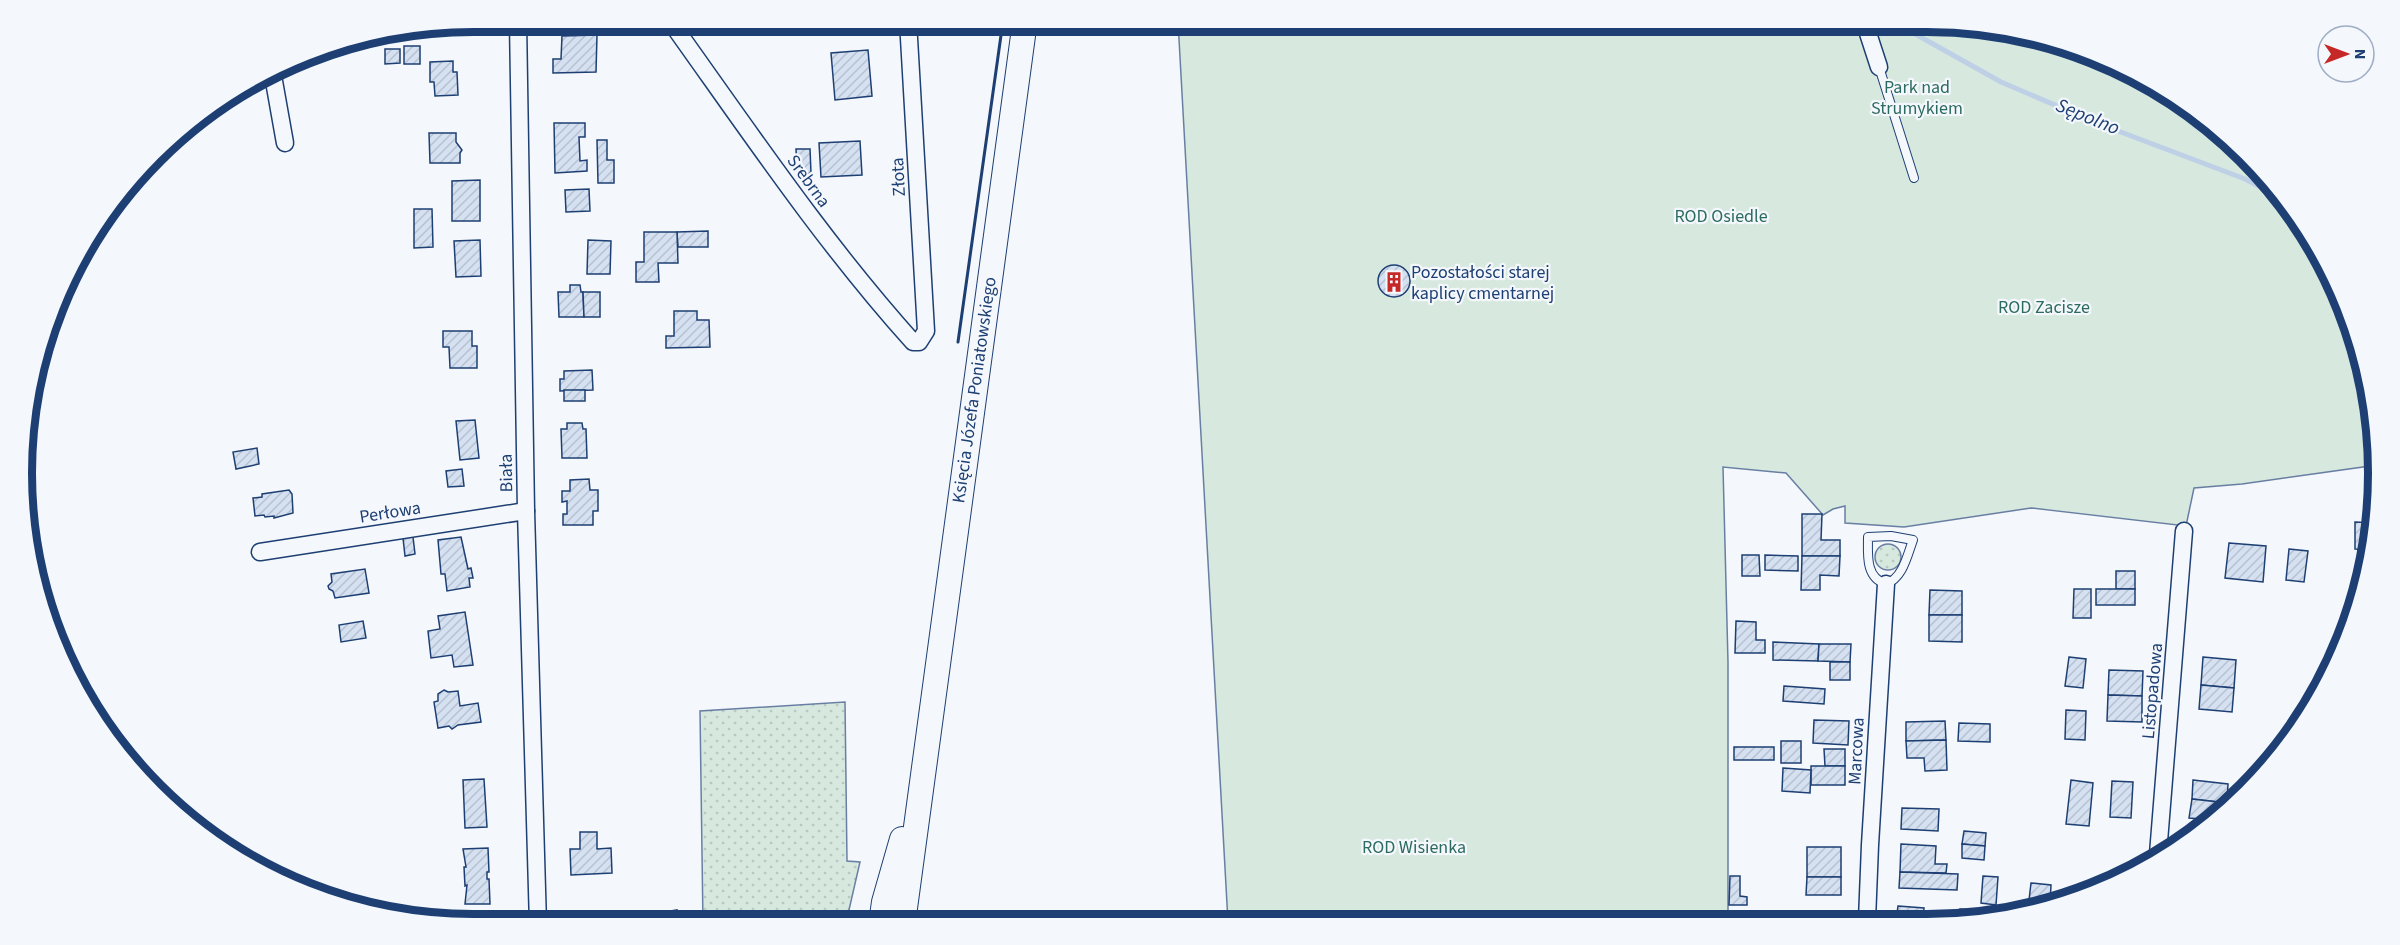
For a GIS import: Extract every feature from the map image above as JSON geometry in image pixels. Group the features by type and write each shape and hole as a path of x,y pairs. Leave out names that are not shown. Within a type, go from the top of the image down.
{"main road":[{"name":"Księcia Józefa Poniatowskiego","path":"904,914 1023,32"},
{"name":"Księcia Józefa Poniatowskiego","path":"882,914 924,758"}],"street":[{"name":"Biała","path":"518,32 526,511 538,914"},
{"name":"Srebrna","path":"678,32 806,210 886,312 913,342 919,342 926,331"},
{"name":"Złota","path":"909,32 926,331"},
{"path":"1868,32 1879,67"},
{"path":"274,79 285,143"},
{"name":"Perłowa","path":"260,552 526,511"},
{"name":"Listopadowa","path":"2159,848 2184,531"},
{"name":"Marcowa","path":"1868,914 1870,845 1886,584"}],"lane":[{"path":"1879,67 1914,178"},
{"path":"1891,536 1913,540 1900,573 1892,582 1886,584 1874,578 1869,568 1868,537 1891,536"}],"green space":[{"path":"1179,32 1956,32 2014,40 2096,65 2123,77 2173,106 2218,141 2239,161 2259,182 2294,227 2323,277 2345,331 2360,386 2365,415 2368,466 2242,484 2194,488 2186,526 2031,508 1904,527 1845,523 1845,506 1823,515 1786,473 1723,467 1728,662 1728,914 1228,914"},
{"path":"1888,544 1897,548 1901,557 1897,566 1888,570 1879,566 1875,557 1879,548"},
{"path":"845,702 847,861 860,862 848,914 703,914 700,711"}],"building":[{"path":"597,35 596,72 553,73 553,59 561,59 562,36"},
{"path":"404,46 420,46 420,64 404,64"},
{"path":"385,49 400,49 400,63 385,64"},
{"path":"868,50 872,96 835,100 831,53"},
{"path":"453,61 453,72 457,72 458,95 435,96 434,82 430,82 430,62"},
{"path":"554,123 585,123 585,137 579,137 580,161 587,160 587,171 555,173"},
{"path":"429,133 456,133 456,142 462,150 460,163 430,163"},
{"path":"597,140 607,140 607,160 614,160 614,183 598,183"},
{"path":"860,141 862,175 821,177 819,143"},
{"path":"796,149 810,149 811,173 797,174"},
{"path":"480,180 480,221 452,221 452,181"},
{"path":"589,189 590,211 566,212 565,190"},
{"path":"414,209 432,209 433,247 414,248"},
{"path":"708,231 708,247 678,247 677,232"},
{"path":"644,232 677,232 678,263 658,263 659,282 636,282 636,262 644,262"},
{"path":"480,240 481,276 456,277 454,241"},
{"path":"588,240 611,241 610,274 587,274"},
{"name":"Pozostałości starej kaplicy cmentarnej","path":"1394,265 1405,270 1410,281 1405,292 1394,297 1383,292 1378,281 1383,270"},
{"path":"570,285 580,285 581,292 583,292 584,317 559,317 558,292 570,292"},
{"path":"583,292 600,292 600,317 584,317"},
{"path":"674,311 697,311 697,320 709,320 710,347 666,348 666,336 674,336"},
{"path":"443,331 472,331 472,346 477,346 477,368 450,368 449,347 443,347"},
{"path":"592,370 593,390 560,391 560,379 564,379 564,371"},
{"path":"564,390 585,390 585,401 564,401"},
{"path":"475,420 479,458 460,460 456,421"},
{"path":"567,423 582,423 583,429 586,429 587,458 562,458 561,429 567,429"},
{"path":"257,448 259,464 236,469 233,452"},
{"path":"462,469 464,486 448,487 446,471"},
{"path":"589,479 590,490 598,490 598,511 593,511 593,525 563,525 563,514 567,514 567,501 562,502 562,491 570,491 570,480"},
{"path":"289,490 292,494 293,513 274,518 274,516 255,516 253,498 262,497 262,494"},
{"path":"1802,514 1822,514 1821,540 1840,540 1840,556 1802,556"},
{"path":"2355,522 2366,523 2362,549 2355,549"},
{"path":"413,537 415,554 405,556 403,538"},
{"path":"461,537 468,569 471,568 473,578 469,578 470,587 447,591 445,574 441,574 438,540"},
{"path":"2229,543 2266,546 2263,582 2225,578"},
{"path":"2289,549 2308,551 2304,582 2286,580"},
{"path":"1742,555 1759,555 1760,576 1742,576"},
{"path":"1765,555 1798,556 1798,571 1765,570"},
{"path":"1802,556 1840,556 1839,576 1820,575 1820,590 1801,590"},
{"path":"365,569 369,593 335,598 328,586 332,582 331,574"},
{"path":"2116,571 2135,571 2135,589 2116,589"},
{"path":"2074,589 2091,589 2091,618 2073,618"},
{"path":"2096,589 2135,589 2135,605 2096,605"},
{"path":"1930,590 1962,591 1962,615 1929,615"},
{"path":"465,612 473,665 454,667 452,655 431,658 428,631 440,629 438,616"},
{"path":"1929,615 1962,615 1962,642 1929,641"},
{"path":"363,621 366,638 341,642 339,625"},
{"path":"1736,621 1756,622 1756,640 1765,640 1765,653 1735,653"},
{"path":"1773,642 1819,644 1818,661 1773,660"},
{"path":"1819,644 1851,644 1850,662 1818,661"},
{"path":"2069,657 2086,659 2083,688 2065,686"},
{"path":"2203,657 2236,660 2234,688 2201,685"},
{"path":"1830,662 1850,662 1850,680 1830,680"},
{"path":"2109,670 2143,671 2142,696 2108,695"},
{"path":"2201,685 2234,688 2232,712 2199,709"},
{"path":"1784,686 1825,689 1824,704 1783,701"},
{"path":"444,690 458,691 460,706 478,703 481,722 458,725 452,729 449,726 438,728 434,702 438,701 438,694"},
{"path":"2108,695 2142,696 2142,722 2107,721"},
{"path":"2066,710 2086,711 2085,740 2065,739"},
{"path":"1814,720 1849,721 1848,745 1813,743"},
{"path":"1945,721 1946,740 1906,741 1906,722"},
{"path":"1959,723 1990,724 1990,742 1958,741"},
{"path":"1946,740 1947,770 1925,771 1924,758 1907,758 1906,741"},
{"path":"1781,741 1801,741 1801,763 1781,763"},
{"path":"1734,747 1774,747 1774,760 1734,760"},
{"path":"1824,749 1845,749 1845,766 1825,766"},
{"path":"1811,766 1845,766 1845,785 1811,785"},
{"path":"1783,768 1811,770 1810,793 1782,791"},
{"path":"484,779 487,827 465,828 463,780"},
{"path":"2071,780 2093,783 2089,826 2066,824"},
{"path":"2193,780 2228,784 2227,795 2220,802 2192,799"},
{"path":"2112,781 2133,782 2131,818 2110,817"},
{"path":"2192,799 2220,802 2200,819 2189,818"},
{"path":"1902,808 1939,809 1938,831 1901,829"},
{"path":"1964,831 1986,833 1985,846 1962,844"},
{"path":"580,832 597,832 597,849 611,848 612,873 571,875 570,849 580,849"},
{"path":"1901,844 1936,846 1935,864 1947,864 1946,873 1900,872"},
{"path":"1962,844 1985,846 1984,860 1962,858"},
{"path":"1807,847 1841,847 1841,877 1807,877"},
{"path":"488,848 487,879 489,879 490,904 465,904 467,885 465,886 464,867 466,867 463,849"},
{"path":"1900,872 1958,874 1957,890 1899,888"},
{"path":"1730,876 1740,876 1740,896 1747,897 1747,905 1729,905"},
{"path":"1983,876 1998,877 1996,905 1981,903"},
{"path":"1807,877 1841,877 1841,895 1806,895"},
{"path":"2031,883 2051,885 2050,896 2029,901"},
{"path":"1898,906 1924,908 1924,914 1897,914"},
{"path":"1960,909 1981,910 1960,913"},
{"path":"677,910 677,913 688,914 653,914"}],"waterway":[{"name":"Sępolno","path":"1912,32 2001,82 2097,123 2245,179 2265,190"}],"wall":[{"path":"958,342 1001,32"}],"place":[{"name":"Pozostałości starej kaplicy cmentarnej","path":"1394,282"}],"park label":[{"name":"Park nad Strumykiem","path":"1917,97"},
{"name":"ROD Osiedle","path":"1721,216"},
{"name":"ROD Zacisze","path":"2044,307"},
{"name":"ROD Wisienka","path":"1414,847"}]}
